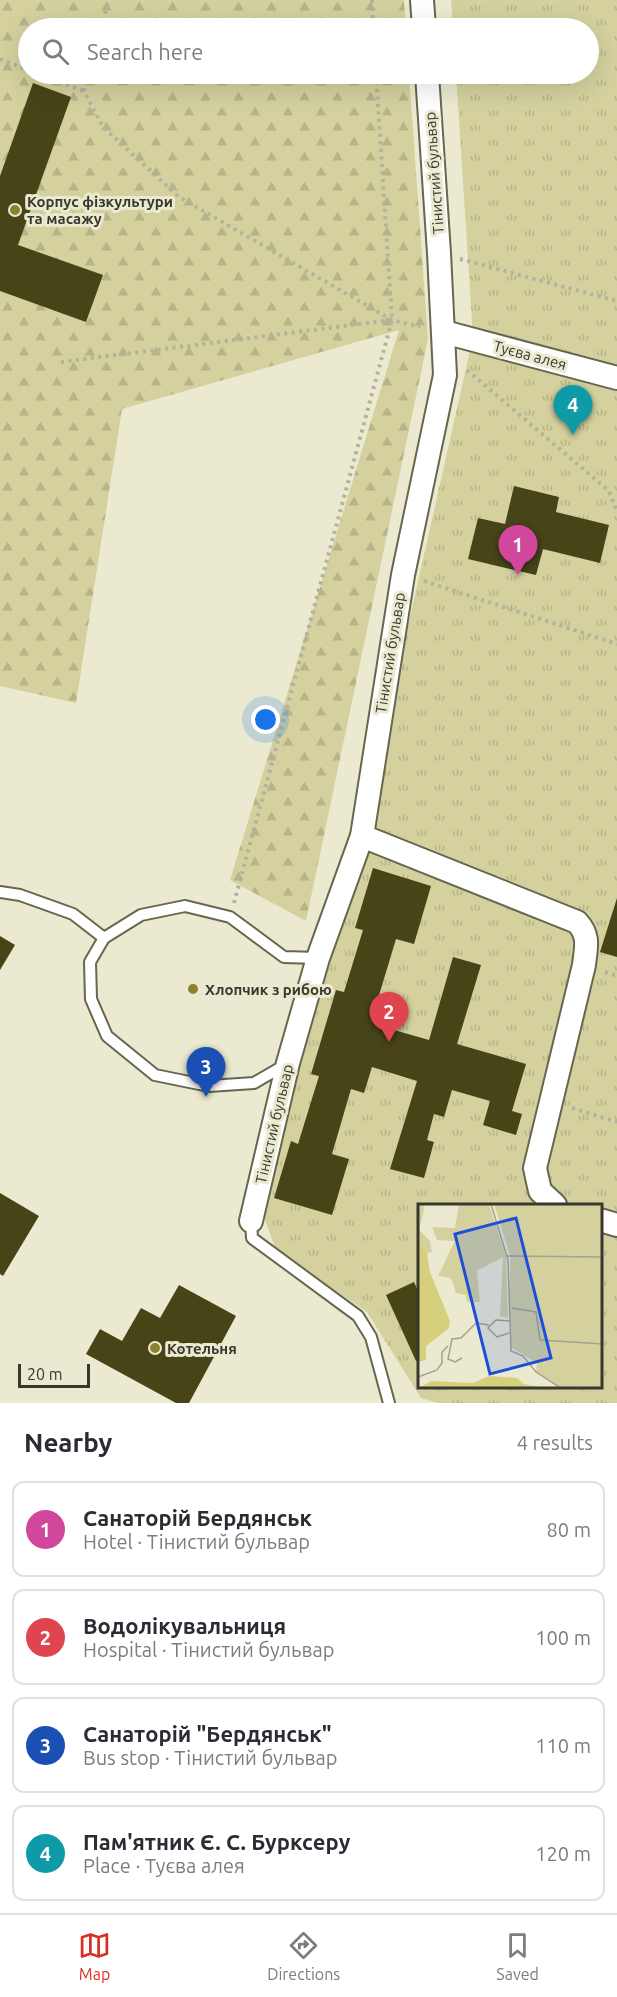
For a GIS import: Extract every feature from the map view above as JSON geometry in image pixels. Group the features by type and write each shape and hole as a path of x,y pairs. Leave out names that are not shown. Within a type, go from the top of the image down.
{"street":[{"path":"422,0 423,18"},
{"name":"Тінистий бульвар","path":"251,1221 288,1063 318,957 362,836 403,575 445,375 428,84"},
{"name":"Туєва алея","path":"444,342 617,378"},
{"path":"362,836 577,922 585,930 587,942 584,965 535,1168 540,1191 554,1204"},
{"path":"602,1221 617,1225"}],"lane":[{"path":"0,892 20,895 73,914 104,938"},
{"path":"288,1063 254,1083 209,1086 155,1075 107,1036 91,999 90,962 104,938 141,915 185,906 230,917 284,957 318,957"},
{"path":"251,1221 252,1239 358,1316 371,1337 389,1403"}],"path":[{"path":"104,18 109,0"},
{"path":"372,0 373,18"},
{"path":"0,59 18,66"},
{"path":"65,84 84,91 103,127 179,197 392,320"},
{"path":"84,91 86,84"},
{"path":"230,917 392,320 377,84"},
{"path":"439,253 617,301"},
{"path":"61,362 392,320"},
{"path":"444,342 609,491 617,512"},
{"path":"403,575 617,644"},
{"path":"552,1101 617,1122"}],"green space":[{"path":"0,0 404,0 405,18 18,18 18,84 410,84 428,339 306,921 230,880 399,330 122,409 76,703 0,686"},
{"path":"451,0 617,0 617,1403 438,1403 421,1398 367,1312 276,1250 258,1201 366,813 473,337 457,84 599,84 599,18 452,18"}],"building":[{"name":"Корпус фізкультури та масажу","path":"33,84 71,97 18,245 103,275 86,322 0,291 0,176"},
{"path":"514,486 559,497 556,512 609,525 600,563 543,549 536,575 468,559 478,518 505,524"},
{"path":"373,868 431,886 414,944 396,939 377,1002 394,1007 387,1028 429,1040 453,957 481,965 457,1044 526,1064 512,1111 522,1114 516,1135 483,1125 490,1101 452,1090 444,1117 434,1114 427,1140 434,1142 424,1178 390,1169 417,1081 372,1067 364,1093 351,1089 332,1154 349,1159 332,1215 274,1198 291,1141 298,1144 319,1076 311,1074 336,990 344,992 363,930 355,928"},
{"path":"617,898 617,957 600,952"},
{"path":"0,936 15,945 0,970"},
{"path":"0,1193 39,1216 3,1276 0,1274"},
{"path":"414,1282 418,1291 418,1360 416,1361 386,1295"},
{"name":"Котельня","path":"179,1285 236,1316 189,1403 176,1403 86,1354 100,1329 122,1341 141,1308 160,1318"}],"place":[{"name":"Корпус фізкультури та масажу","path":"15,210"},
{"name":"Пам'ятник Є. С. Бурксеру","path":"573,435"},
{"name":"Санаторій Бердянськ","path":"518,575"},
{"name":"Хлопчик з рибою","path":"193,989"},
{"name":"Водолікувальниця","path":"389,1042"},
{"name":"Санаторій \"Бердянськ\"","path":"206,1097"},
{"name":"Котельня","path":"155,1348"}]}
